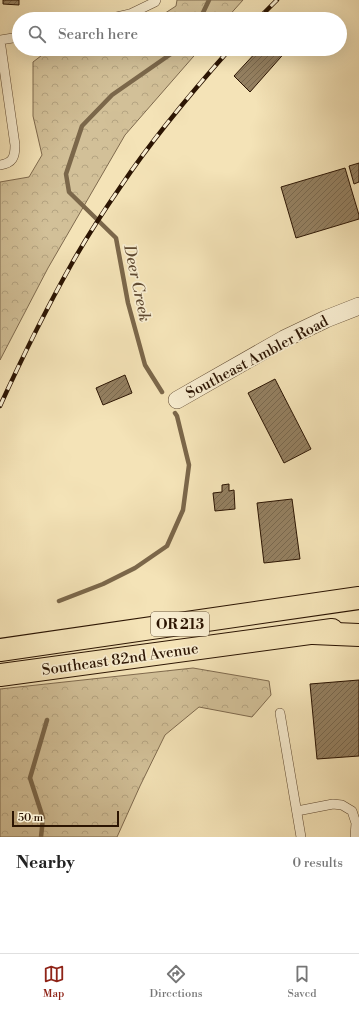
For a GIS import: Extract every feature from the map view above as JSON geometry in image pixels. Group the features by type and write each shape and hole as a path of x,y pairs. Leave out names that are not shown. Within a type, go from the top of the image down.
{"main road":[{"name":"Southeast 82nd Avenue","path":"0,650 359,598"},
{"name":"Southeast 82nd Avenue","path":"0,675 359,626"},
{"path":"314,633 359,635"}],"street":[{"name":"Southeast Ambler Road","path":"177,400 284,339 359,306"}],"lane":[{"path":"134,12 155,2 156,0"},
{"path":"0,165 11,161 15,154 0,40 12,38"},
{"path":"280,713 302,837"},
{"path":"297,811 333,804 342,805 352,811 356,823 355,837"}],"green space":[{"path":"177,0 243,0 232,12 167,12 176,6"},
{"path":"41,56 194,56 125,135 48,268 0,360 0,182 29,177 42,155 33,116 33,62"},
{"path":"193,668 269,681 271,695 252,717 199,707 165,735 117,837 0,837 0,689"}],"building":[{"path":"3,0 19,0 19,5 3,4"},
{"path":"253,56 282,56 250,92 234,76"},
{"path":"359,163 359,182 354,184 349,166"},
{"path":"345,168 359,219 296,238 281,187"},
{"path":"125,375 132,393 103,405 96,388"},
{"path":"275,379 311,449 284,463 248,393"},
{"path":"229,484 229,491 234,490 235,509 215,511 213,493 222,492 222,485"},
{"path":"292,499 300,559 264,563 257,503"},
{"path":"359,680 359,756 317,759 310,684"}],"waterway":[{"name":"Deer Creek","path":"203,12 209,0"},
{"name":"Deer Creek","path":"162,392 145,365 128,303 116,238 69,192 66,174 82,126 112,95 168,56"},
{"name":"Deer Creek","path":"59,601 103,584 135,568 167,546 183,510 189,465 175,413"},
{"name":"Deer Creek","path":"41,837 43,818 30,778 47,720"}],"railway":[{"path":"265,12 277,0"},
{"path":"0,406 25,352 52,300 95,225 133,168 159,133 224,56"}]}
